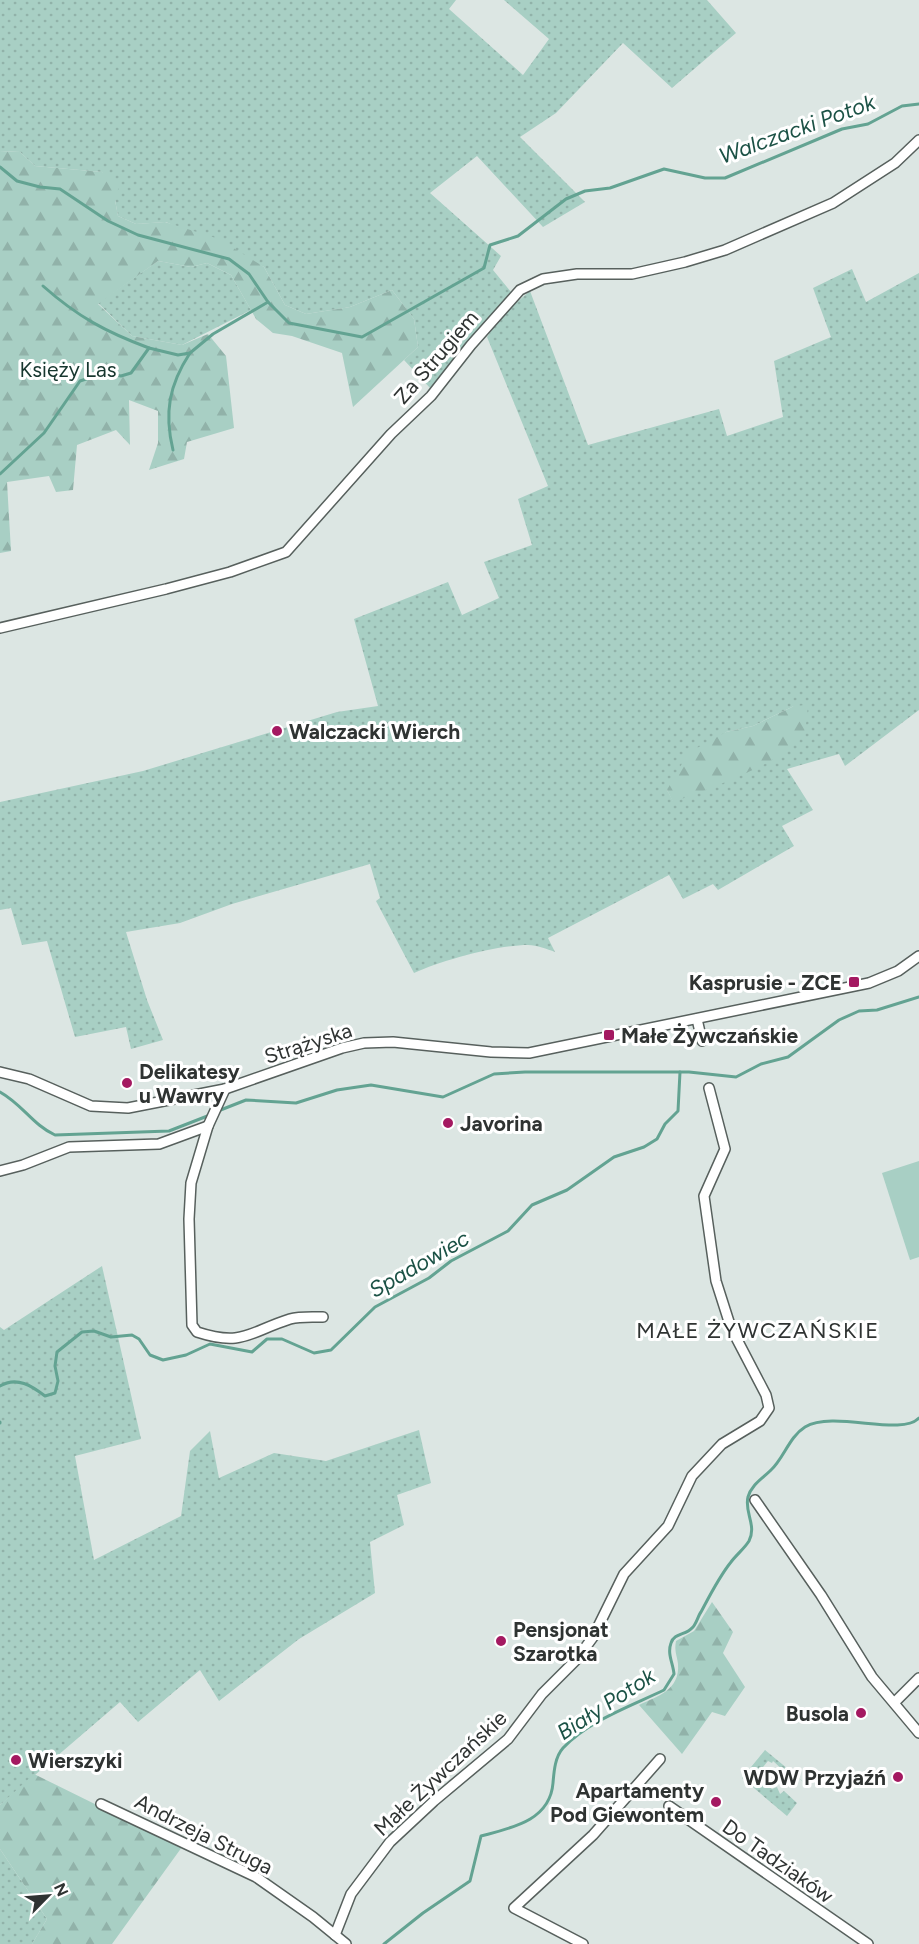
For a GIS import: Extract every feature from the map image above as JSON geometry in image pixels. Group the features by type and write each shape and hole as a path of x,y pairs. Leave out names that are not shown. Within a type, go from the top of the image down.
{"street":[{"name":"Za Strugiem","path":"0,628 230,572 286,552 391,435 431,396 471,345 520,291 543,279 577,274 632,274 686,262 725,250 833,203 895,163 919,140"},
{"name":"Strążyska","path":"0,1072 29,1078 87,1104 107,1108 145,1106 225,1089 342,1048 364,1043 393,1042 491,1052 529,1053 697,1020 878,980 898,971 919,956"},
{"path":"697,1020 702,1041"},
{"name":"Małe Żywczańskie","path":"335,1935 351,1894 377,1857 434,1801 514,1731 538,1699 577,1659 593,1637 624,1574 668,1526 692,1476 722,1444 760,1421 769,1408 766,1395 724,1311 716,1281 704,1196 725,1149 709,1088"},
{"path":"225,1089 210,1123 191,1183 189,1219 192,1325 197,1332 229,1340 256,1334 292,1318 323,1317"},
{"path":"0,1171 23,1165 69,1147 159,1144 210,1123"},
{"path":"754,1500 821,1595 872,1677 919,1733"},
{"path":"895,1702 919,1678"},
{"path":"583,1944 514,1908 593,1835 660,1759"},
{"name":"Andrzeja Struga","path":"101,1804 249,1874 313,1917 345,1944"},
{"name":"Do Tadziaków","path":"669,1806 868,1944"}],"green space":[{"path":"0,0 456,0 449,9 523,75 549,39 504,0 707,0 736,33 672,88 623,43 556,113 520,137 585,202 543,227 477,156 430,193 501,256 493,270 511,292 430,388 404,360 418,347 414,319 392,290 350,307 306,314 285,305 264,267 166,222 136,224 118,216 115,200 102,172 35,166 20,152 0,151"},
{"name":"Księży Las","path":"0,151 20,152 35,166 102,172 119,186 115,200 118,216 136,224 165,222 219,239 264,267 285,305 306,314 350,307 392,290 414,319 418,347 353,407 342,353 292,336 273,333 256,319 231,275 207,263 191,267 158,261 98,304 132,336 182,345 208,334 226,356 234,428 187,442 184,459 149,470 158,443 158,411 129,400 130,445 116,430 77,445 73,490 56,492 49,476 7,482 11,551 0,553"},
{"path":"158,261 191,267 207,263 231,275 251,310 182,345 132,336 98,303"},
{"path":"852,269 866,302 919,273 919,710 845,766 839,754 787,769 813,810 782,826 794,846 718,890 713,884 683,899 669,875 548,938 555,952 531,945 486,950 455,958 414,973 376,901 380,898 370,864 232,904 180,923 126,932 147,1000 163,1040 131,1049 126,1027 75,1037 47,941 22,945 11,908 0,910 0,802 143,771 337,712 378,706 354,619 448,582 462,615 499,598 484,562 532,545 518,499 548,486 487,337 503,314 530,291 588,445 719,409 727,436 783,417 774,361 831,337 813,288","holes":["794,706 674,801 667,790 726,732 753,726"]},
{"path":"808,705 804,733 797,743 784,753 745,774 673,802 667,790 688,753 726,732 753,726 794,706"},
{"path":"919,1161 919,1257 910,1260 882,1173"},
{"path":"102,1266 141,1439 75,1456 94,1560 181,1516 190,1451 210,1431 219,1478 274,1453 326,1461 419,1430 431,1483 397,1495 404,1525 370,1542 375,1593 299,1639 219,1701 200,1670 138,1722 120,1702 0,1805 0,1327 4,1330"},
{"path":"712,1602 733,1632 723,1653 745,1687 725,1716 712,1712 682,1754 639,1705 660,1695 672,1686 678,1673 676,1641 694,1631"},
{"path":"765,1750 811,1788 787,1769 784,1771 773,1761 772,1763 768,1761 759,1772 763,1778 765,1776 765,1783 772,1789 777,1787 780,1794 784,1791 797,1803 787,1816 742,1778"},
{"path":"34,1774 182,1847 112,1944 32,1944 47,1919 0,1849 0,1805"},
{"path":"0,1849 47,1919 32,1944 0,1944"}],"waterway":[{"name":"Walczacki Potok","path":"0,167 17,181 60,189 108,221 138,235 229,259 249,274 268,302 289,323 362,337 484,268 490,245 518,236 566,199 585,191 610,188 664,169 705,178 725,178 842,129 868,124 902,106 919,104"},
{"path":"43,286 68,307 93,323 149,348"},
{"path":"0,474 44,433 80,381 104,373 121,376 131,373 149,348 178,355 190,353 213,334 268,302"},
{"path":"173,450 169,424 170,400 177,376 190,353"},
{"path":"218,1111 246,1100 296,1103 337,1090 371,1085 443,1097 494,1074 689,1072 736,1077 761,1064 788,1057 839,1020 859,1011 877,1010 919,997"},
{"name":"Spadowiec","path":"0,1386 18,1382 30,1386 45,1396 55,1393 58,1381 55,1366 57,1352 82,1332 94,1331 111,1337 132,1335 139,1339 150,1355 163,1360 186,1355 210,1344 252,1352 267,1339 282,1339 314,1353 331,1350 375,1307 429,1278 451,1261 508,1231 532,1205 567,1190 614,1157 644,1147 657,1139 665,1124 678,1111 680,1072"},
{"path":"0,1092 15,1102 40,1126 55,1135 169,1131 210,1115"},
{"name":"Biały Potok","path":"384,1944 423,1913 470,1881 481,1836 527,1821 545,1806 550,1796 558,1756 573,1738 610,1715 664,1690 674,1674 670,1651 673,1640 693,1627 723,1574 749,1541 752,1529 748,1497 754,1485 776,1465 799,1431 817,1423 833,1421 898,1425 910,1423 919,1418"}],"place":[{"name":"Walczacki Wierch","path":"277,731"},
{"name":"Kasprusie - ZCE","path":"854,982"},
{"name":"Małe Żywczańskie","path":"609,1035"},
{"name":"Delikatesy u Wawry","path":"127,1083"},
{"name":"Javorina","path":"448,1123"},
{"name":"Pensjonat Szarotka","path":"501,1641"},
{"name":"Busola","path":"861,1713"},
{"name":"Wierszyki","path":"16,1760"},
{"name":"WDW Przyjaźń","path":"898,1777"},
{"name":"Apartamenty Pod Giewontem","path":"716,1802"}],"district":[{"name":"MAŁE ŻYWCZAŃSKIE","path":"758,1330"}]}
